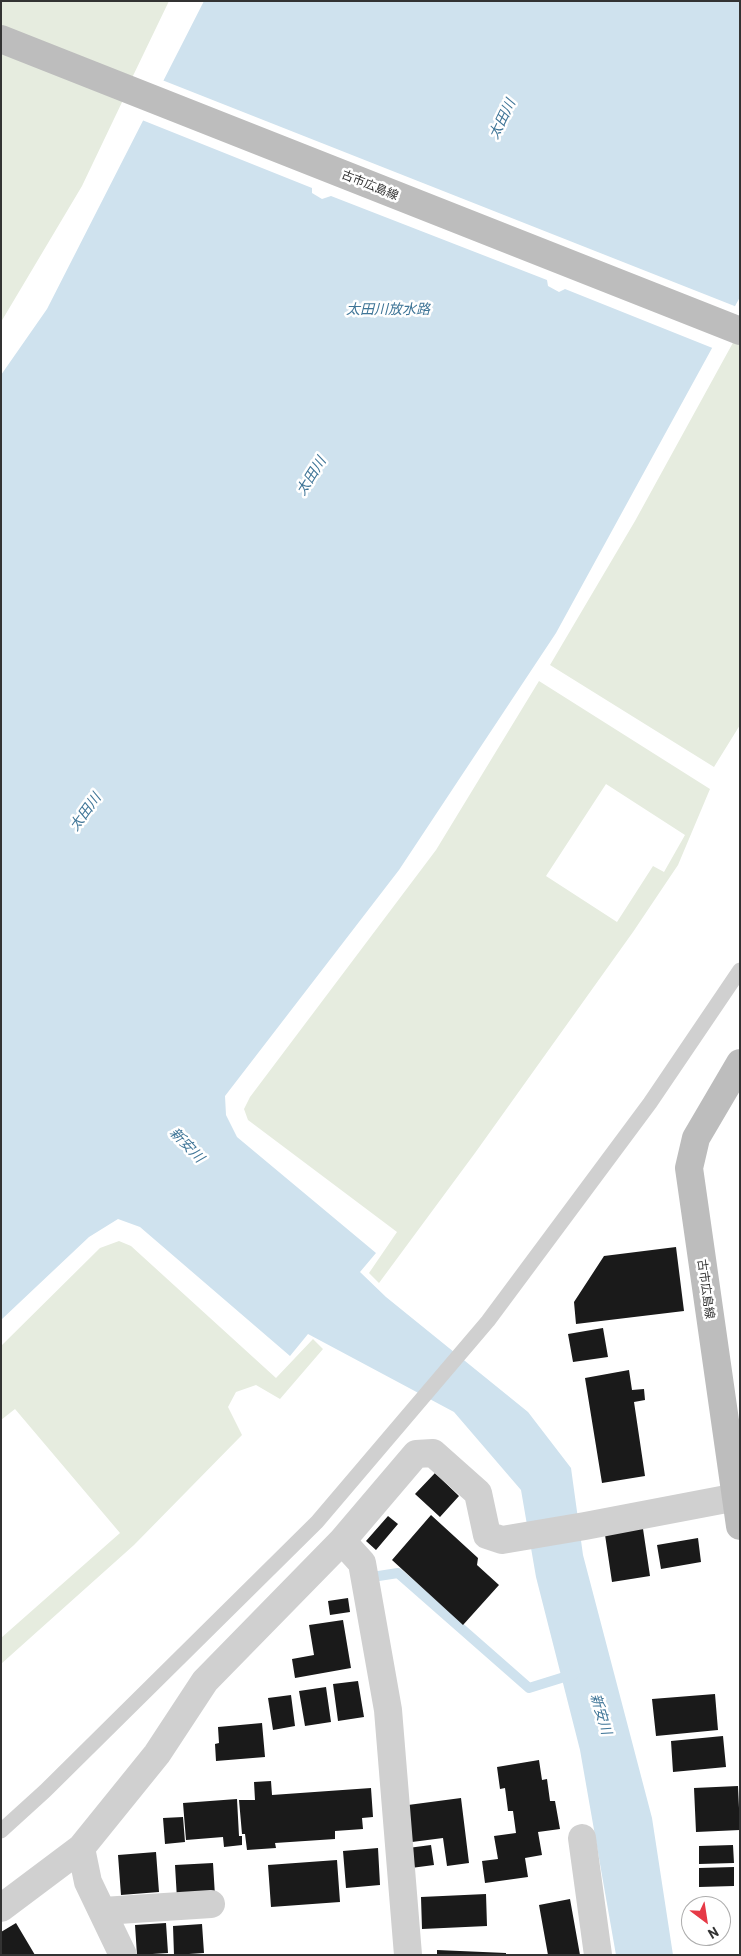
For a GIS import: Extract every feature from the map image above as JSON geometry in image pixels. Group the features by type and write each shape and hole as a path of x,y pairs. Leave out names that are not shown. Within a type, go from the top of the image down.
{"main road":[{"name":"古市広島線","path":"1,39 740,332"},
{"name":"古市広島線","path":"740,1063 696,1138 689,1168 740,1526"}],"street":[{"path":"1,1908 81,1848 156,1754 205,1681 342,1541 416,1454 433,1453 478,1493 487,1535 502,1540 737,1497"},
{"path":"342,1541 362,1563 388,1710 408,1955"},
{"path":"582,1838 598,1955"},
{"path":"81,1848 88,1882 122,1955"},
{"path":"103,1911 211,1904"}],"lane":[{"path":"1,1832 45,1791 317,1522 488,1321 650,1103 740,970"}],"shaded area":[{"path":"1,1 169,1 131,80 1,28"},
{"path":"1,50 124,98 82,186 1,322"},
{"path":"735,339 740,341 740,725 714,767 550,665 635,521"},
{"path":"539,681 710,789 678,865 633,932 475,1153 379,1283 369,1273 397,1232 248,1120 244,1109 250,1097 436,850","holes":["606,784 685,835 664,872 653,866 617,922 546,876"]},
{"path":"119,1241 131,1246 276,1378 313,1339 323,1349 280,1399 256,1385 236,1392 228,1407 242,1435 134,1545 1,1664 1,1638 120,1533 15,1409 1,1420 1,1346 100,1248"}],"water":[{"name":"太田川放水路","path":"204,1 740,1 740,297 556,633 399,870 225,1096 226,1115 237,1137 376,1253 360,1272 386,1297 528,1412 571,1468 583,1555 652,1818 673,1955 616,1955 580,1750 536,1577 521,1490 454,1412 308,1334 290,1356 140,1227 118,1219 89,1237 1,1320 1,375 47,309"}],"pier":[{"path":"162,80 737,307 715,349 565,289 559,292 548,286 547,280 331,196 322,199 312,193 312,188 142,120"}],"building":[{"path":"676,1247 684,1311 576,1324 574,1302 604,1256"},
{"path":"603,1328 608,1357 573,1362 568,1334"},
{"path":"629,1370 632,1390 644,1389 645,1400 634,1402 645,1476 602,1483 585,1378"},
{"path":"435,1473 459,1496 440,1517 415,1494"},
{"path":"431,1515 478,1558 477,1565 499,1585 463,1625 392,1560"},
{"path":"388,1516 398,1524 376,1550 366,1541"},
{"path":"642,1522 650,1576 612,1582 604,1528"},
{"path":"698,1538 701,1562 661,1569 657,1545"},
{"path":"348,1598 350,1612 330,1615 328,1601"},
{"path":"343,1620 351,1668 295,1678 292,1659 314,1655 309,1625"},
{"path":"358,1681 364,1717 338,1721 333,1684"},
{"path":"326,1687 331,1722 305,1726 299,1691"},
{"path":"715,1694 718,1730 656,1736 652,1699"},
{"path":"291,1695 295,1726 273,1730 268,1698"},
{"path":"262,1723 265,1757 216,1761 215,1744 219,1743 218,1727"},
{"path":"723,1736 726,1767 673,1772 671,1741"},
{"path":"539,1760 542,1780 547,1779 550,1801 555,1801 560,1829 538,1832 542,1855 525,1858 528,1877 485,1883 482,1861 498,1859 494,1836 516,1833 513,1811 508,1811 505,1788 500,1789 497,1767"},
{"path":"271,1781 272,1795 371,1788 373,1817 362,1818 363,1829 335,1831 335,1839 275,1843 276,1848 247,1850 245,1834 242,1834 239,1800 255,1800 254,1782"},
{"path":"738,1786 740,1830 696,1832 694,1788"},
{"path":"461,1798 469,1863 447,1866 443,1838 412,1842 408,1805"},
{"path":"237,1799 239,1836 242,1836 242,1845 224,1847 223,1837 186,1840 183,1803"},
{"path":"183,1817 185,1842 165,1844 163,1818"},
{"path":"431,1845 434,1865 411,1868 408,1848"},
{"path":"733,1845 734,1863 699,1864 699,1846"},
{"path":"378,1848 380,1885 346,1888 343,1851"},
{"path":"156,1852 159,1892 121,1895 118,1855"},
{"path":"337,1860 340,1902 271,1907 268,1865"},
{"path":"213,1863 215,1896 177,1899 175,1865"},
{"path":"734,1867 734,1886 699,1887 699,1868"},
{"path":"486,1894 487,1926 422,1929 421,1897"},
{"path":"570,1899 580,1955 548,1955 539,1905"},
{"path":"16,1923 35,1955 1,1955 1,1932"},
{"path":"166,1923 168,1953 137,1955 135,1925"},
{"path":"202,1924 204,1953 174,1955 173,1926"},
{"path":"437,1950 506,1953 506,1955 437,1955"}],"waterway":[{"path":"372,1577 398,1573 529,1688 574,1674"}],"water label":[{"name":"太田川","path":"502,119"},
{"name":"太田川","path":"311,476"},
{"name":"太田川","path":"85,812"},
{"name":"新安川","path":"187,1145"},
{"name":"新安川","path":"601,1714"}]}
